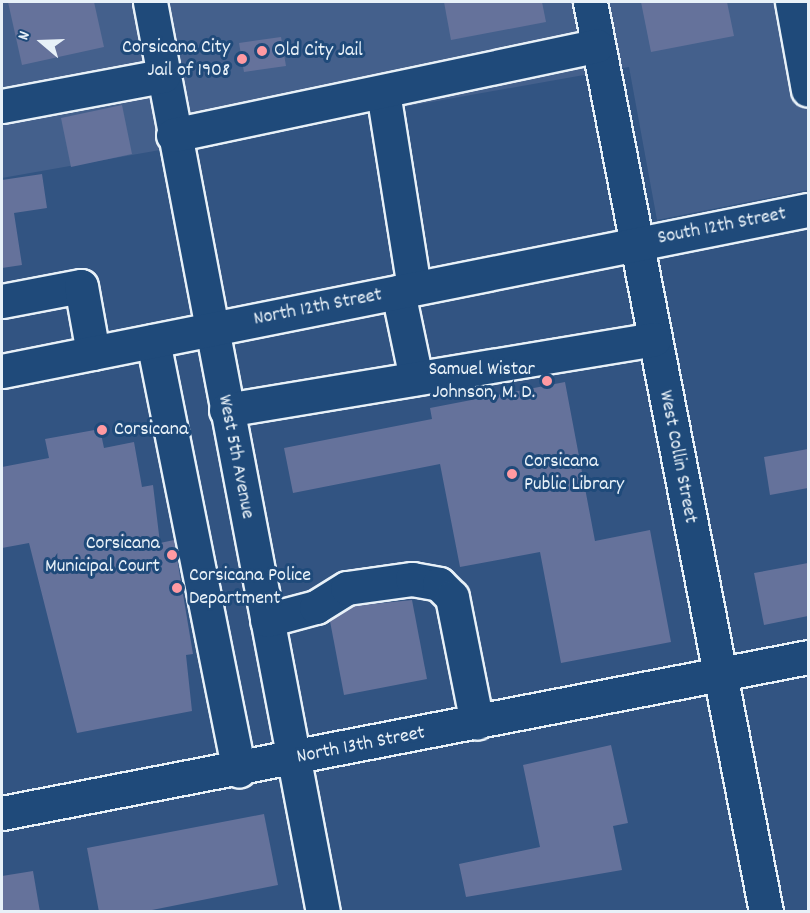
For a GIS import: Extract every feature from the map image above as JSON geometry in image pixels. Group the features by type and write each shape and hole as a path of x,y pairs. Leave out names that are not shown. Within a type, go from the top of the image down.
{"street":[{"name":"West 5th Avenue","path":"150,2 173,135 294,760 320,911"},
{"name":"West Collin Street","path":"590,2 766,912"},
{"path":"792,2 808,90"},
{"path":"173,135 597,46"},
{"path":"2,106 163,76"},
{"path":"383,92 416,378"},
{"name":"South 12th Street","path":"635,244 808,210"},
{"name":"North 12th Street","path":"2,371 635,244"},
{"path":"2,301 81,286 93,352"},
{"path":"226,410 654,339"},
{"path":"153,340 239,770"},
{"path":"267,620 316,607 347,588 412,579 439,584 452,597 477,723"},
{"name":"North 13th Street","path":"2,813 294,760 808,657"}],"shaded area":[{"path":"2,2 808,2 808,190 657,220 629,67 2,178"}],"building":[{"path":"8,2 94,2 104,47 22,65"},
{"path":"444,2 542,2 546,22 451,40"},
{"path":"641,2 727,2 734,36 651,52"},
{"name":"Old City Jail","path":"281,37 286,66 244,72 239,43"},
{"path":"122,105 132,154 71,167 61,118"},
{"path":"42,174 47,208 14,213 22,265 2,268 2,180"},
{"path":"565,382 595,541 650,530 671,642 561,663 540,552 460,567 440,464 293,493 284,448 432,419 430,408"},
{"path":"100,429 104,448 134,442 142,487 153,485 160,543 174,540 193,654 186,655 192,711 77,733 29,543 2,548 2,467 49,458 45,439"},
{"path":"808,449 808,488 770,495 764,457"},
{"path":"808,563 808,616 764,625 754,573"},
{"path":"412,600 427,679 344,695 330,621 353,606"},
{"path":"611,745 628,823 613,826 622,870 466,897 459,864 540,847 523,765"},
{"path":"264,814 278,885 142,912 99,912 87,848"},
{"path":"33,871 40,912 2,912 2,876"}],"place":[{"name":"Old City Jail","path":"262,51"},
{"name":"Corsicana City Jail of 1908","path":"242,59"},
{"name":"Samuel Wistar Johnson, M. D.","path":"547,381"},
{"name":"Corsicana","path":"102,430"},
{"name":"Corsicana Public Library","path":"512,474"},
{"name":"Corsicana Municipal Court","path":"172,555"},
{"name":"Corsicana Police Department","path":"177,588"}]}
